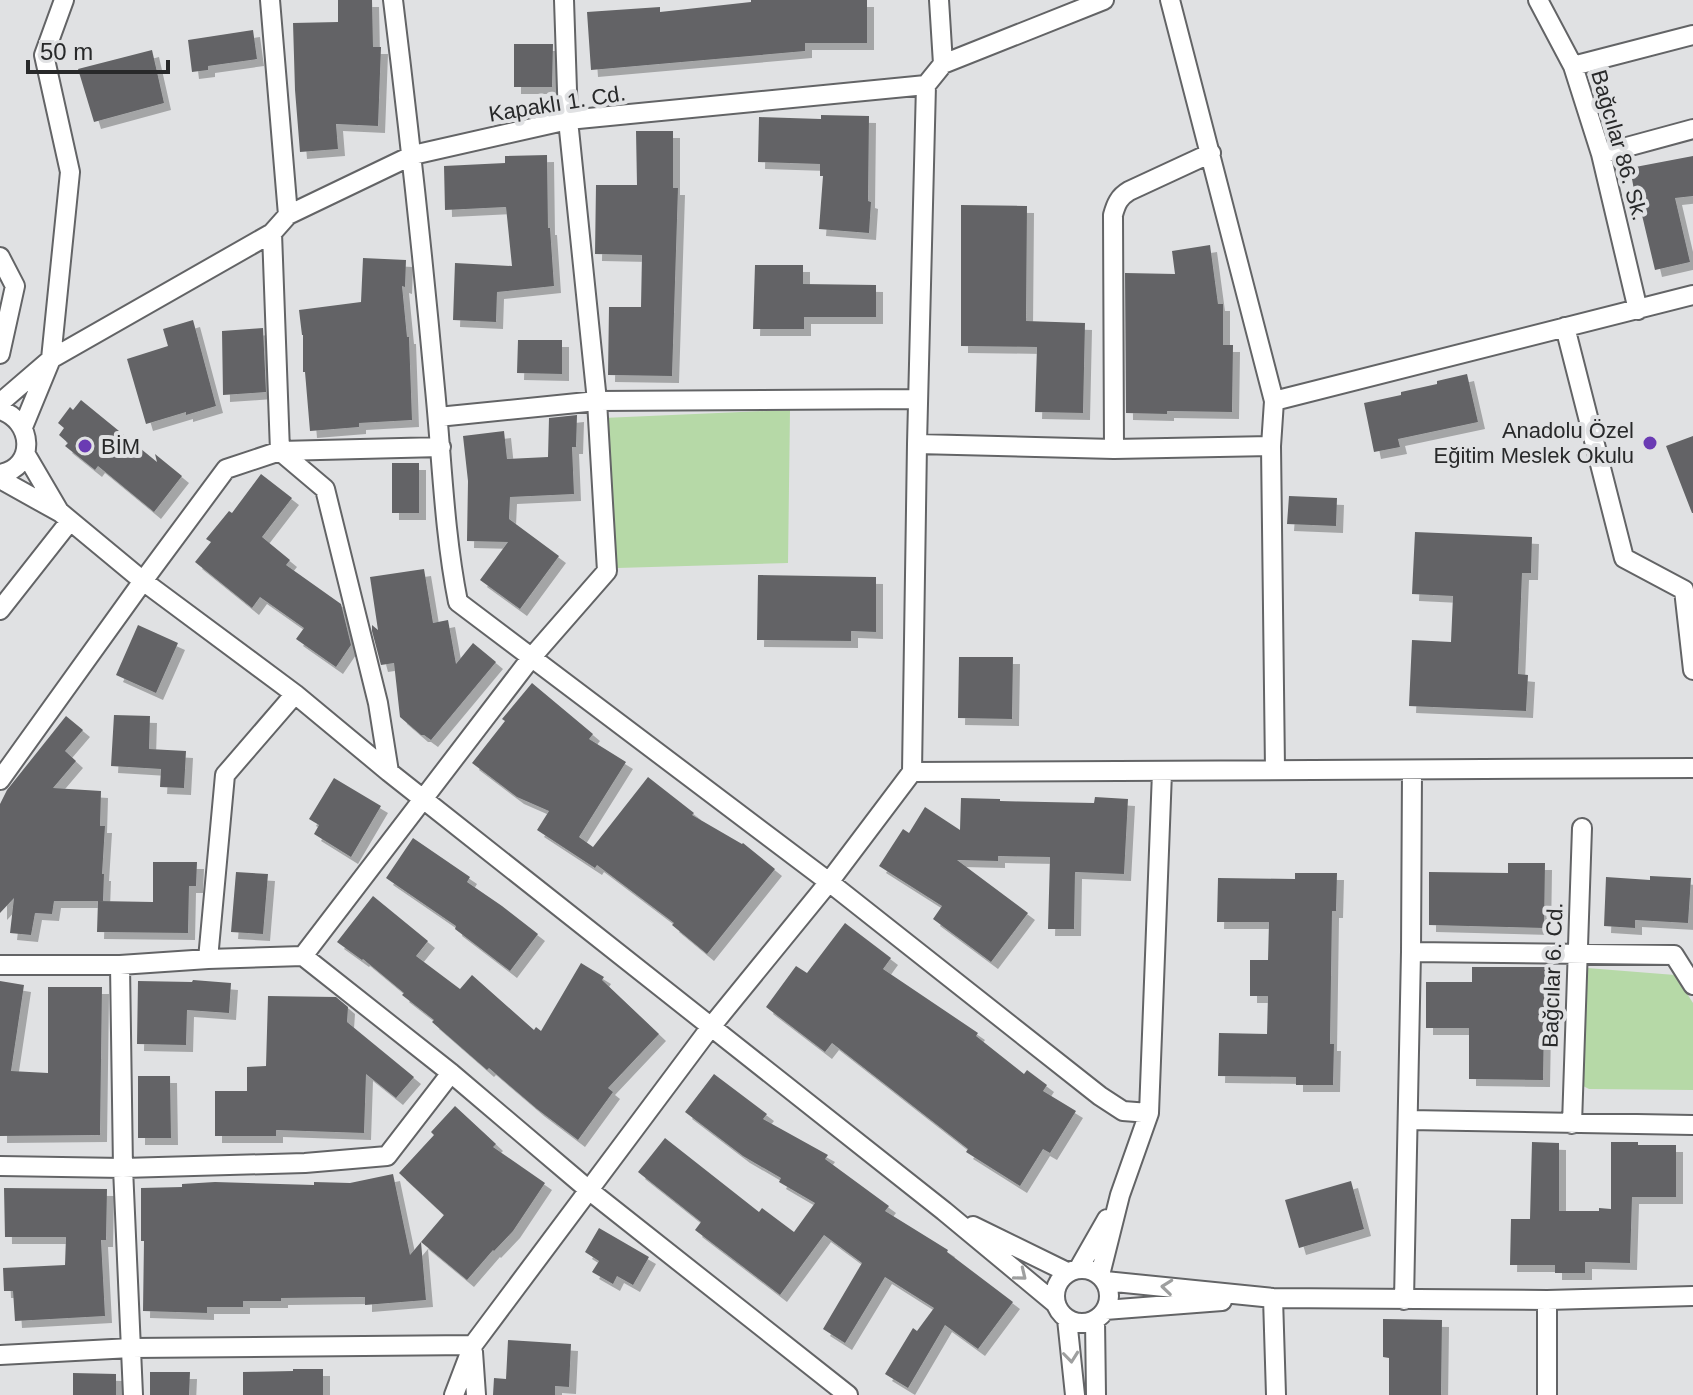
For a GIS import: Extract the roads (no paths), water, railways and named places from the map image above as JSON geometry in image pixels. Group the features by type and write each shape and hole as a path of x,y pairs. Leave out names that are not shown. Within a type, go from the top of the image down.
{"street":[{"path":"23,427 51,359 70,172 44,55 64,0"},
{"path":"270,0 288,215"},
{"path":"393,0 413,155 449,560 458,602 829,882 1100,1096 1123,1111 1149,1113"},
{"path":"303,956 531,658 607,571 597,401 568,120 564,0"},
{"path":"939,0 943,64"},
{"path":"454,1395 473,1345 710,1028 829,882 912,772 926,85 943,64 1104,0"},
{"path":"1170,0 1274,401 1271,446 1275,769"},
{"name":"Bağcılar 86. Sk.","path":"1538,0 1573,66 1601,154 1638,310"},
{"path":"1573,66 1693,35"},
{"name":"Kapaklı 1. Cd.","path":"0,403 51,359 272,233 288,215 413,155 568,120 926,85"},
{"path":"1601,154 1693,129"},
{"path":"1114,449 1113,215 1116,204 1129,191 1211,153"},
{"path":"272,233 280,451 325,489 378,703 389,772"},
{"path":"0,257 15,286 0,354"},
{"path":"1274,401 1693,295"},
{"path":"1565,327 1624,558 1684,590 1693,670"},
{"path":"438,417 597,401 918,399"},
{"path":"0,410 15,416 27,440 25,453 18,465 0,476"},
{"path":"917,444 1114,449 1271,446"},
{"path":"0,780 226,469 280,451 441,447"},
{"path":"25,453 66,517"},
{"path":"0,476 66,517 143,581 295,694 710,1028 944,1211 1061,1311 1081,1323 1100,1315 1273,1298"},
{"path":"0,610 66,517"},
{"path":"208,959 225,775 295,694"},
{"path":"912,772 1693,768"},
{"path":"1404,1300 1412,771"},
{"path":"1102,1278 1120,1195 1149,1113 1162,772"},
{"name":"Bağcılar 6. Cd.","path":"1572,1124 1582,828"},
{"path":"1411,952 1674,955 1693,985"},
{"path":"0,965 120,965 303,956 451,1073 590,1191 848,1395"},
{"path":"120,965 123,1168 133,1395"},
{"path":"0,1166 123,1168 305,1163 387,1156 451,1073"},
{"path":"1409,1120 1693,1125"},
{"path":"1075,1395 1056,1286 1060,1278 1073,1270 1120,1195"},
{"path":"944,1211 1073,1270 1094,1271 1102,1278 1109,1295 1100,1315 1096,1395"},
{"path":"1102,1278 1273,1298 1547,1300 1693,1296"},
{"path":"1273,1298 1276,1395"},
{"path":"1547,1300 1547,1395"},
{"path":"0,1355 131,1348 473,1345"},
{"path":"473,1345 476,1395"}],"place":[{"name":"Anadolu Özel Eğitim Meslek Okulu","path":"1650,443"},
{"name":"BİM","path":"85,446"}]}
